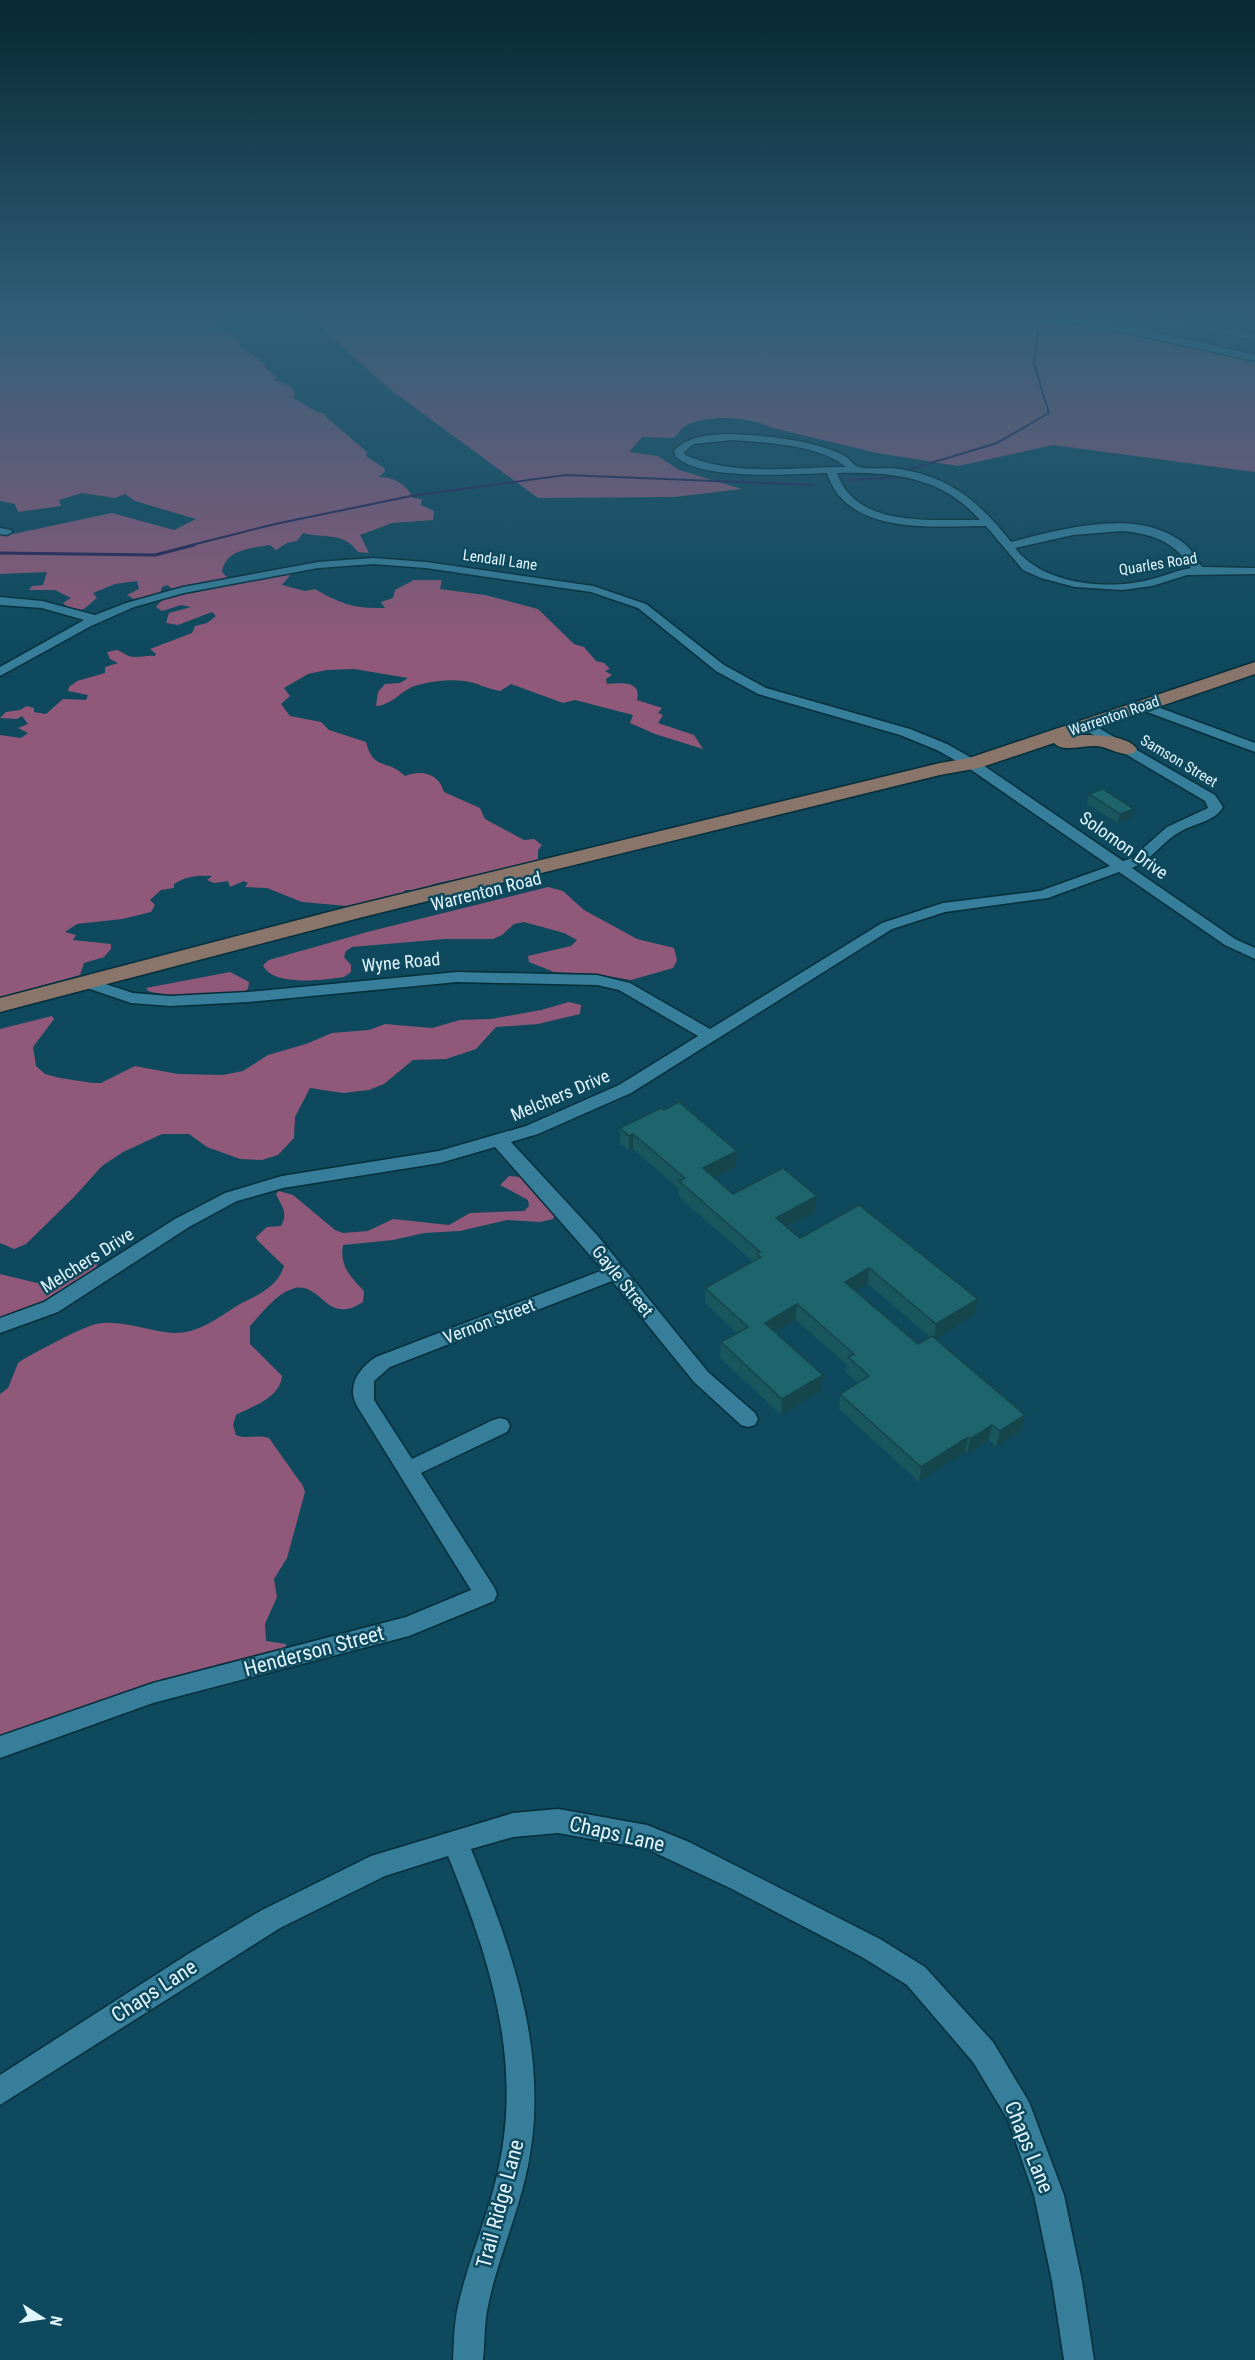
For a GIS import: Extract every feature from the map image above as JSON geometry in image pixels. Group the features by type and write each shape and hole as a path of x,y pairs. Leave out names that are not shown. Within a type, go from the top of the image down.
{"main road":[{"name":"Warrenton Road","path":"0,1005 94,986 876,796 948,776 972,764 1255,668"},
{"path":"1127,749 1117,738 1116,732 1143,706"},
{"path":"1032,744 1096,740 1127,749"},
{"name":"Warrenton Road","path":"0,1016 94,986"}],"street":[{"name":"Quarles Road","path":"854,468 840,458 744,435 714,437 685,445 680,454 693,464 719,470 854,468 905,473 935,481 970,501 1008,546 1016,559 1031,570 1081,584 1140,585 1178,573 1255,571"},
{"path":"831,468 836,485 846,499 869,512 907,520 988,523"},
{"path":"1008,546 1079,529 1123,528 1157,535 1176,543 1198,571"},
{"name":"Lendall Lane","path":"0,672 95,619 130,605 183,590 318,565 356,561 426,565 593,589 642,606 720,668 762,691 905,732 972,764"},
{"path":"0,600 42,605 95,619"},
{"path":"1143,706 1255,748"},
{"name":"Samson Street","path":"1085,726 1210,798 1216,807 1209,814 1172,830 1148,854 1121,867"},
{"name":"Solomon Drive","path":"972,764 1230,942 1255,954"},
{"name":"Melchers Drive","path":"0,1326 51,1307 182,1223 231,1197 282,1182 420,1161 500,1141 581,1110 624,1089 887,926 943,908 1043,895 1121,867"},
{"name":"Wyne Road","path":"94,986 131,998 170,1001 248,997 447,977 597,980 624,986 710,1036"},
{"name":"Gayle Street","path":"500,1141 548,1192 701,1377 748,1419"},
{"name":"Vernon Street","path":"365,1377 382,1362 616,1272"},
{"name":"Henderson Street","path":"0,1747 153,1693 409,1626 486,1594 364,1401 362,1386 365,1377"},
{"path":"408,1470 500,1426"},
{"name":"Chaps Lane","path":"0,2091 197,1963 270,1919 380,1866 513,1825 558,1821 647,1837 680,1850 741,1880 871,1948 916,1976 983,2052 1019,2112 1049,2195 1067,2281 1079,2360"},
{"name":"Trail Ridge Lane","path":"455,1842 488,1921 509,1985 521,2056 522,2116 512,2172 473,2307 468,2360"}],"shaded area":[{"path":"0,426 337,426 367,452 366,456 384,468 385,471 379,477 399,482 413,498 422,499 421,505 434,511 433,520 392,523 360,535 369,553 358,552 352,545 340,538 303,533 297,541 287,543 276,550 270,545 234,554 224,564 222,572 228,578 174,590 167,585 162,587 160,594 134,599 127,595 139,589 137,581 115,584 93,593 97,598 87,607 74,610 63,603 71,598 55,590 29,590 32,586 43,585 47,572 0,574 0,533 13,534 112,513 174,530 196,519 135,501 125,494 115,498 82,493 59,500 61,506 18,512 15,504 0,501"},
{"path":"440,426 686,426 674,438 642,437 629,452 658,456 679,470 742,489 674,497 538,498"},
{"path":"768,426 1255,426 1255,472 1053,445 958,466 877,453"},
{"path":"291,574 282,585 305,591 315,589 341,602 365,608 385,608 381,602 393,598 395,590 414,580 442,580 440,589 485,595 538,609 574,644 584,647 596,661 604,663 610,669 605,671 612,675 606,679 607,684 624,683 633,686 638,694 637,700 662,708 658,713 663,715 658,723 694,735 703,749 655,734 630,723 633,715 575,700 563,703 511,684 500,691 464,681 431,682 407,689 391,701 376,706 378,692 385,684 400,683 408,678 354,669 327,670 308,674 284,688 290,696 281,704 290,716 321,722 329,730 366,742 369,751 377,761 405,776 424,773 434,777 444,792 480,808 485,819 524,840 534,839 542,845 538,850 538,862 434,884 422,890 406,890 397,897 347,906 302,902 267,888 245,887 248,883 244,881 230,887 228,881 214,883 207,880 212,876 188,878 174,884 174,888 161,890 150,900 155,905 151,912 122,919 77,924 65,932 76,935 73,940 111,944 111,949 104,957 84,963 80,975 0,997 0,735 21,738 28,733 18,728 28,724 22,716 17,719 0,718 6,712 20,710 27,706 34,708 34,712 46,714 63,699 86,700 88,695 68,691 69,687 77,681 105,673 105,667 118,663 110,659 107,652 117,650 132,657 155,656 156,654 150,649 192,633 195,626 207,623 216,616 212,612 178,625 166,623 169,613 191,607 181,605 162,611 156,607 163,599"},
{"path":"548,887 563,891 584,910 637,939 674,948 677,960 673,968 631,980 595,974 554,972 529,962 528,956 571,946 577,940 564,933 524,922 514,924 502,935 493,939 445,939 352,947 346,951 344,957 351,965 351,972 344,977 312,980 287,979 268,972 263,965 269,960 371,931"},
{"path":"230,972 249,982 248,989 227,996 199,997 158,993 148,991 146,988"},
{"path":"569,1002 581,1005 580,1014 538,1024 496,1027 476,1049 446,1059 413,1060 384,1084 369,1090 343,1093 310,1088 295,1117 294,1138 278,1155 262,1160 240,1159 207,1147 189,1134 162,1134 123,1152 102,1166 26,1244 14,1249 0,1243 0,1029 52,1016 54,1019 33,1047 36,1066 45,1074 60,1078 101,1083 135,1066 178,1074 223,1075 243,1071 268,1055 306,1044 332,1033 369,1030 385,1024 432,1028 460,1020 491,1019 541,1010"},
{"path":"509,1176 520,1177 555,1214 553,1219 540,1222 507,1220 460,1231 424,1233 393,1240 343,1245 344,1265 364,1291 363,1302 350,1308 340,1309 331,1306 310,1290 292,1289 275,1300 250,1326 250,1344 282,1376 280,1384 271,1396 236,1415 233,1425 236,1435 269,1438 305,1492 287,1558 274,1579 277,1597 265,1624 266,1641 286,1644 286,1653 0,1739 0,1394 8,1388 18,1363 57,1341 96,1324 126,1324 174,1333 198,1329 262,1292 275,1281 284,1266 256,1237 267,1227 281,1226 284,1213 276,1194 279,1191 293,1195 335,1230 343,1233 368,1231 393,1219 449,1225 470,1213 524,1211 529,1206 528,1200 500,1185"},
{"path":"92,1263 97,1263 96,1271 44,1302 0,1319 0,1274 37,1283 67,1275"}],"building":[{"path":"1103,789 1134,809 1120,814 1089,794"},
{"path":"679,1102 737,1151 703,1168 733,1194 783,1168 817,1196 776,1218 800,1238 859,1205 978,1299 936,1324 869,1268 845,1282 918,1344 932,1336 1025,1415 1000,1431 992,1425 970,1439 968,1437 921,1467 840,1394 869,1376 848,1357 854,1354 797,1304 765,1323 823,1375 782,1399 721,1342 748,1327 705,1288 761,1257 757,1254 760,1252 679,1181 685,1178 633,1134 629,1136 620,1128"}],"waterway":[{"path":"911,469 997,443 1026,426"},
{"path":"188,546 275,524 411,496 566,475 813,485"},
{"path":"848,480 907,477"},
{"path":"0,553 155,555 194,545"}]}
